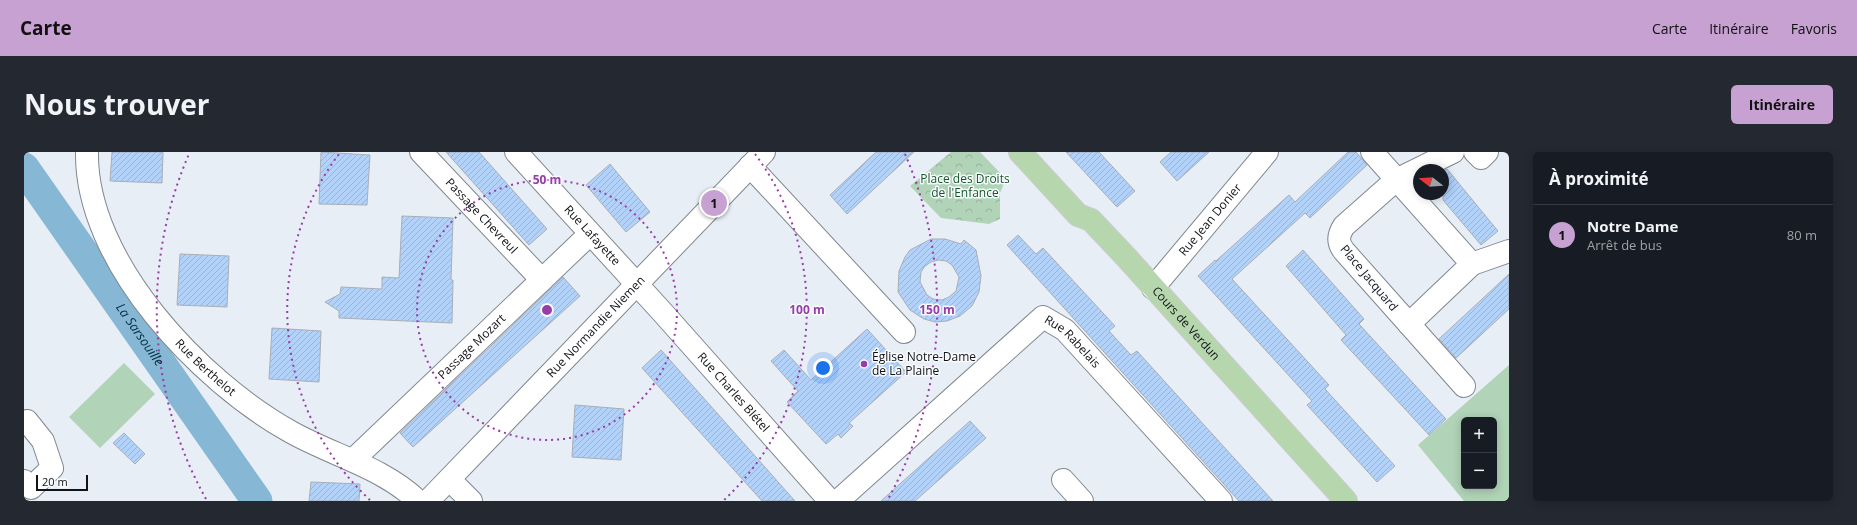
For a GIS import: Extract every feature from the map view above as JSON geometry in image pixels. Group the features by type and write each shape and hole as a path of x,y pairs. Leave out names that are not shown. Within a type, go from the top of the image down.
{"main road":[{"name":"Cours de Verdun","path":"1020,152 1078,215 1091,220 1346,501"}],"street":[{"name":"Rue Berthelot","path":"87,152 88,180 98,215 117,259 136,290 187,352 216,379 253,408 291,432 384,475 418,501"},
{"name":"Passage Chevreul","path":"421,152 542,280"},
{"name":"Rue Lafayette","path":"516,152 636,284"},
{"name":"Rue Jean Donier","path":"1153,288 1267,152"},
{"path":"1372,152 1472,264"},
{"name":"Place Jacquard","path":"1453,152 1396,180 1344,226 1339,239 1344,251 1464,386"},
{"path":"1475,152 1481,158 1487,152"},
{"path":"757,159 904,332"},
{"name":"Rue Normandie Niemen","path":"428,501 450,480 757,159"},
{"name":"Passage Mozart","path":"353,460 590,234"},
{"path":"1409,324 1472,264 1509,251"},
{"name":"Rue Charles Blétel","path":"636,284 830,501"},
{"name":"Rue Rabelais","path":"838,501 1043,317 1065,330 1221,501"},
{"path":"24,481 31,488 52,468 43,441 25,418"},
{"path":"450,480 471,501"},
{"path":"1063,480 1082,501"}],"green space":[{"name":"Place des Droits de l'Enfance","path":"951,152 980,152 1006,179 1000,193 1000,219 989,224 941,218 910,186"},
{"path":"124,363 155,394 100,448 69,417"},
{"path":"1509,365 1509,501 1464,501 1418,445"}],"building":[{"path":"112,152 163,152 162,183 110,181"},
{"path":"321,152 370,155 367,205 319,204"},
{"path":"446,152 479,152 547,229 529,245"},
{"path":"876,152 914,152 847,214 830,195"},
{"path":"1066,152 1099,152 1135,191 1117,207"},
{"path":"1171,152 1209,152 1177,181 1160,162"},
{"path":"1348,152 1356,152 1367,165 1310,218 1305,213 1232,279 1329,385 1325,389 1395,466 1377,482 1307,405 1312,401 1198,276 1289,195 1295,202"},
{"path":"610,164 650,212 626,232 586,185"},
{"path":"1449,171 1498,231 1481,245 1443,200 1449,200"},
{"path":"402,216 453,218 451,280 453,280 452,323 339,318 339,311 325,302 340,294 341,287 382,289 382,277 399,278"},
{"path":"1018,235 1036,254 1043,248 1115,326 1109,331 1131,355 1137,351 1273,501 1239,501 1007,245"},
{"path":"931,239 945,239 961,244 964,240 976,250 981,276 979,292 972,306 960,316 947,321 935,322 924,319 910,310 898,292 899,271 910,250","holes":["938,260 946,261 952,265 959,277 956,291 949,297 942,300 933,299 927,295 920,282 921,272 925,266 931,262"]},
{"path":"1303,250 1364,319 1359,324 1446,419 1429,435 1341,340 1346,335 1286,266"},
{"path":"180,254 229,256 227,307 177,305"},
{"path":"1509,274 1509,309 1456,358 1439,339"},
{"path":"563,277 580,296 413,447 400,433"},
{"path":"272,328 321,331 319,382 269,379"},
{"name":"Église Notre-Dame de La Plaine","path":"867,329 906,372 849,423 853,426 841,438 838,434 826,444 787,402 798,391 771,361 784,350 811,380"},
{"path":"661,350 795,501 762,501 642,368"},
{"path":"575,405 624,409 621,460 572,457"},
{"path":"970,421 986,438 915,501 881,501"},
{"path":"124,433 145,454 135,464 113,443"},
{"path":"311,482 360,484 359,501 309,501"}],"waterway":[{"name":"La Sarsouille","path":"24,168 257,501"}],"place":[{"name":"Notre Dame","path":"714,203"},
{"name":"Église Notre-Dame de La Plaine","path":"864,364"}]}
